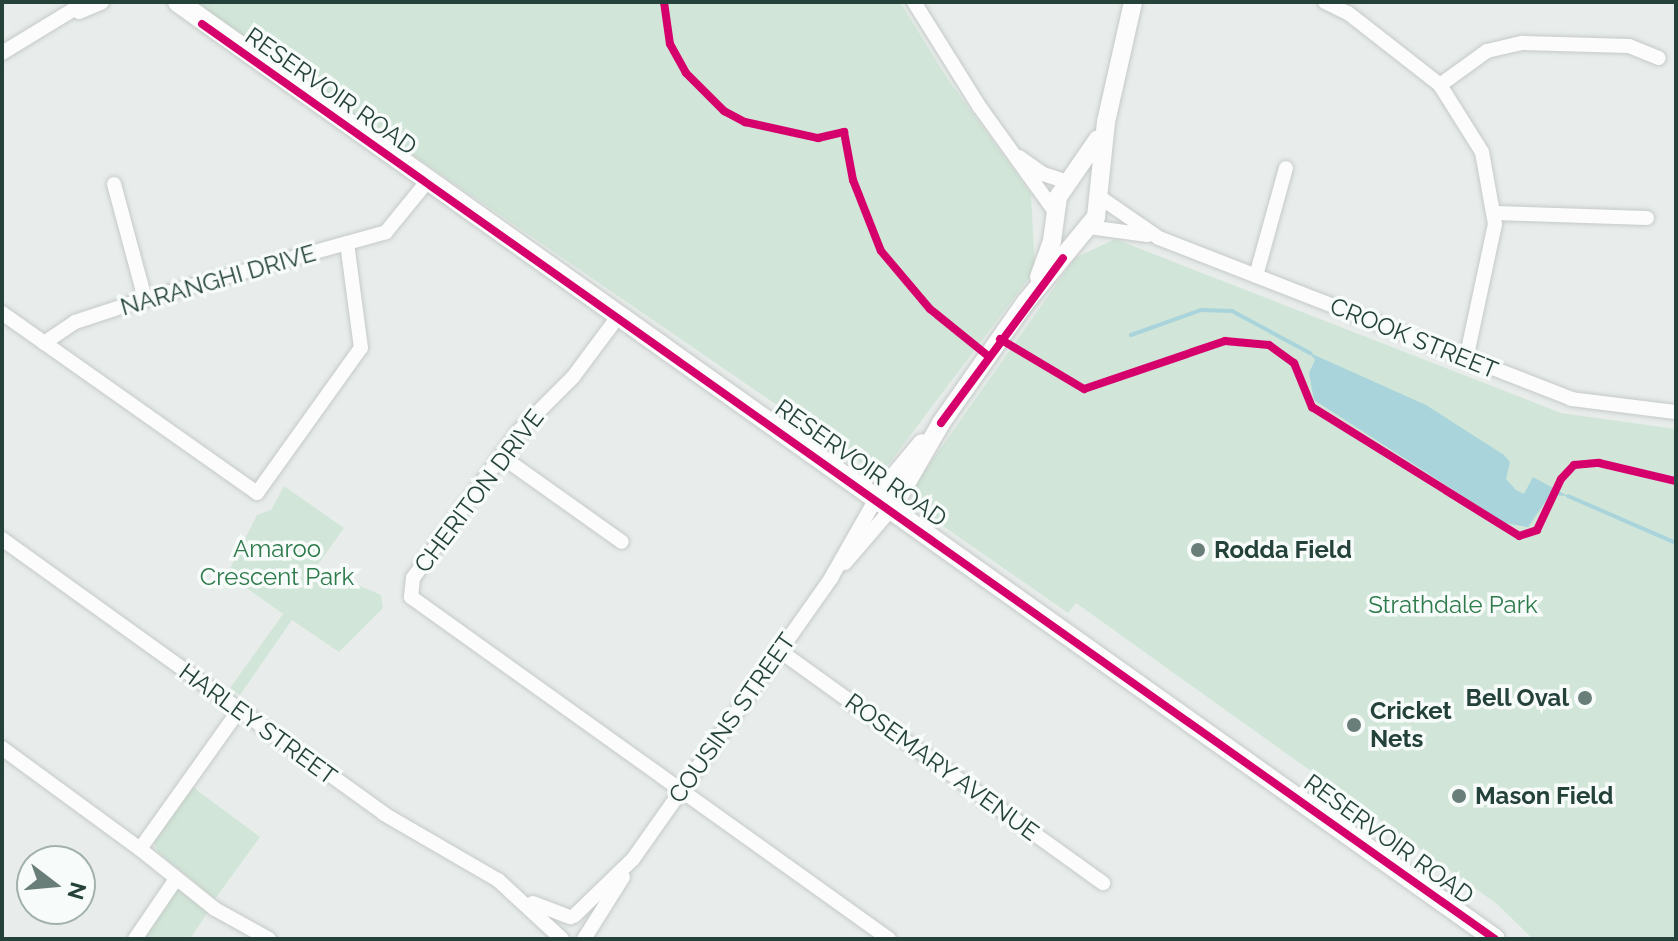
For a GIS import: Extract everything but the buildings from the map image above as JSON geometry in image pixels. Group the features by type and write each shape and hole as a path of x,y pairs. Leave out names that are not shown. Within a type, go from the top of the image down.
{"main road":[{"name":"RESERVOIR ROAD","path":"160,2 202,24"},
{"name":"RESERVOIR ROAD","path":"178,2 202,24 617,318 885,503 1491,938"}],"street":[{"path":"71,15 86,2"},
{"path":"2,53 71,15 102,2"},
{"path":"914,2 1056,214 1069,225 1089,227 1100,198 1106,122 1133,2"},
{"path":"1325,2 1348,13 1440,85 1482,152 1495,213 1491,258 1466,359"},
{"path":"1440,85 1487,51 1515,44 1629,46 1659,58"},
{"path":"1056,214 1060,192 1071,182 1106,122"},
{"path":"1012,151 1043,174 1090,186 1100,198"},
{"path":"1256,276 1286,168"},
{"name":"NARANGHI DRIVE","path":"44,343 75,322 390,229 426,183"},
{"path":"114,184 145,299"},
{"name":"CROOK STREET","path":"1100,198 1159,238"},
{"path":"1495,213 1647,218"},
{"name":"COUSINS STREET","path":"1025,303 1047,260 1056,214"},
{"name":"CROOK STREET","path":"1089,227 1159,238 1571,399 1676,412"},
{"name":"COUSINS STREET","path":"593,934 633,859 1025,303 1089,227"},
{"path":"2,313 246,488 260,492 361,348 347,243"},
{"name":"CHERITON DRIVE","path":"617,318 573,377 527,421 501,456 413,578 411,597 681,791"},
{"path":"501,456 622,542"},
{"name":"HARLEY STREET","path":"2,539 399,824 475,865 522,897 572,917 593,934"},
{"name":"ROSEMARY AVENUE","path":"780,651 1103,883"},
{"path":"140,849 239,710"},
{"path":"2,748 140,849 215,909 269,939"},
{"path":"681,791 889,939"},
{"name":"COUSINS STREET","path":"552,934 633,859"},
{"path":"135,939 176,879"},
{"name":"HARLEY STREET","path":"522,897 552,934"}],"green space":[{"path":"190,2 900,2 947,78 1031,194 1035,270 888,465 870,469"},
{"name":"Strathdale Park","path":"1115,239 1561,413 1676,429 1676,939 1533,939 1497,904 1076,603 1068,613 917,508 912,496 919,479 1075,258"},
{"name":"Amaroo Crescent Park","path":"284,486 344,528 316,567 381,595 383,608 339,652 292,620 240,695 230,688 283,614 227,574 257,515 271,510"},
{"path":"190,785 260,837 215,899 158,852 154,842 154,835"},
{"path":"176,883 210,909 190,939 136,939"}],"water":[{"path":"1310,353 1426,405 1504,455 1510,462 1506,479 1516,490 1524,494 1533,477 1568,496 1550,495 1528,527 1505,523 1314,400 1309,373 1315,360"}],"waterway":[{"path":"1131,335 1201,310 1232,311 1310,353"},
{"path":"1568,496 1676,543"}],"cycle path":[{"path":"664,2 670,44 686,73 724,111 745,122 818,138 844,132 853,180 881,251 930,309 988,356"},
{"path":"202,24 1495,939"},
{"path":"941,423 1063,258"},
{"path":"1000,339 1084,389 1225,341 1269,345 1294,363 1312,407 1519,536 1537,530 1561,479 1574,465 1599,463 1676,481"}],"place":[{"name":"Rodda Field","path":"1198,550"},
{"name":"Bell Oval","path":"1585,698"},
{"name":"Cricket Nets","path":"1354,725"},
{"name":"Mason Field","path":"1459,796"}]}
